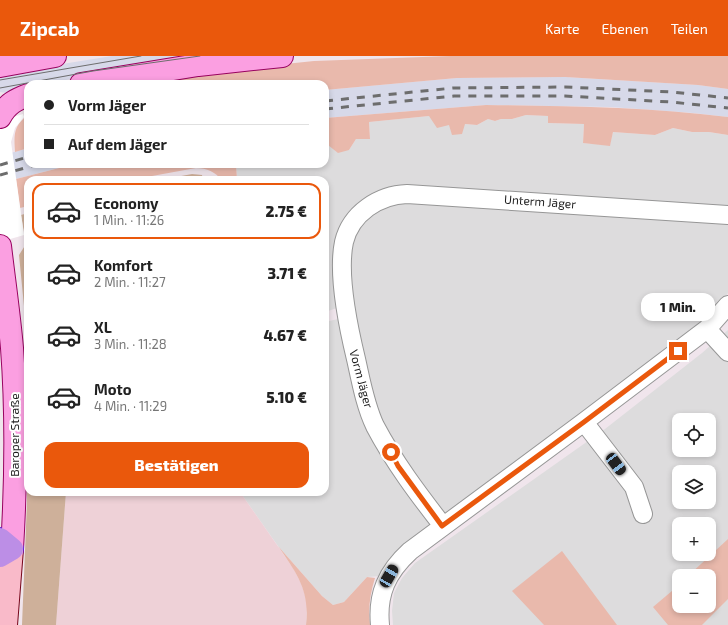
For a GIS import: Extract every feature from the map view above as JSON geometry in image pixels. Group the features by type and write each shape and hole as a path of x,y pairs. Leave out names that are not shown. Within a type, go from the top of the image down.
{"main road":[{"path":"0,66 55,56"},
{"path":"106,80 198,65 282,56"},
{"path":"0,99 24,95"},
{"path":"0,117 13,100 24,96"},
{"name":"Baroper Straße","path":"0,246 12,348 15,391 14,510 4,548 6,625"}],"street":[{"name":"Unterm Jäger","path":"359,215 373,203 397,194 407,194 728,215"},
{"name":"Vorm Jäger","path":"359,215 351,225 345,240 342,258 342,277 348,328 365,396 375,426 398,466 442,526"},
{"path":"380,625 380,599 384,584 398,561 442,526 584,422 707,329 728,305"},
{"path":"707,329 728,352"},
{"path":"584,422 634,487 644,514"}],"shaded area":[{"path":"112,56 234,56 98,74 66,80 24,80 24,89 6,93 0,92 0,74"},
{"path":"450,56 728,56 728,89 698,85 565,77 457,78 329,90 329,80 152,80 188,74 314,61"},
{"path":"565,77 698,85 728,89 728,117 611,107 486,105 329,118 329,90 457,78"},
{"path":"486,105 638,109 728,117 728,135 709,132 692,132 673,128 655,135 613,132 610,146 583,143 584,124 548,123 548,116 526,115 512,119 501,119 495,121 488,119 477,125 465,124 462,134 452,135 449,125 437,128 429,116 369,122 370,139 356,139 349,150 338,153 329,146 329,118"},
{"path":"526,115 549,116 548,123 584,124 583,143 610,145 613,132 655,135 673,128 692,132 709,132 728,135 728,209 410,188 354,215 337,308 329,311 329,176 237,176 236,168 329,168 329,135 349,150 356,139 370,139 369,122 429,116 449,125 477,125 488,119 495,121 501,119 512,119"},
{"path":"24,118 24,149 15,152 14,141 16,131"},
{"path":"24,149 24,168 59,168 0,183 0,156"},
{"path":"59,168 196,168 152,176 28,176"},
{"path":"196,168 236,168 237,176 218,176 204,169"},
{"path":"192,174 202,176 181,176"},
{"path":"24,177 24,207 20,208 16,179"},
{"path":"395,201 728,221 728,293 708,318 447,514 443,514 407,469 374,409 349,298 348,253 357,228 370,214"},
{"path":"24,214 24,232 21,215"},
{"path":"24,247 24,306 19,255"},
{"path":"338,319 342,321 358,391 430,521 428,528 381,576 367,577 344,602 333,605 322,596 278,546 243,496 329,496 329,321"},
{"path":"728,330 728,625 393,625 392,611 394,593 402,578 415,563 605,429 702,353"},
{"path":"27,496 66,496 56,625 22,625"},
{"path":"66,496 243,496 293,568 301,583 307,601 306,625 56,625"},
{"path":"728,539 728,599 716,611 716,569 696,569 704,561 716,561 716,550"},
{"path":"278,546 322,596 333,605 344,602 367,577 375,578 370,601 370,625 306,625 306,602 301,583"},
{"path":"562,551 617,625 544,625 512,591"},
{"path":"672,591 672,613 714,613 702,625 668,625 653,607"}],"pier":[{"path":"23,114 24,117 15,128 11,142 24,235 0,242 0,121"}],"tram line":[{"path":"0,80 141,56"},
{"path":"44,80 93,71 200,56"},
{"path":"0,88 24,84"}],"railway":[{"path":"329,101 453,88 565,87 672,92 728,98"},
{"path":"329,109 454,96 565,96 671,102 728,108"},
{"path":"0,165 24,158"},
{"path":"0,175 25,168"}],"route":[{"path":"391,452 398,466 442,526 678,351"}]}
